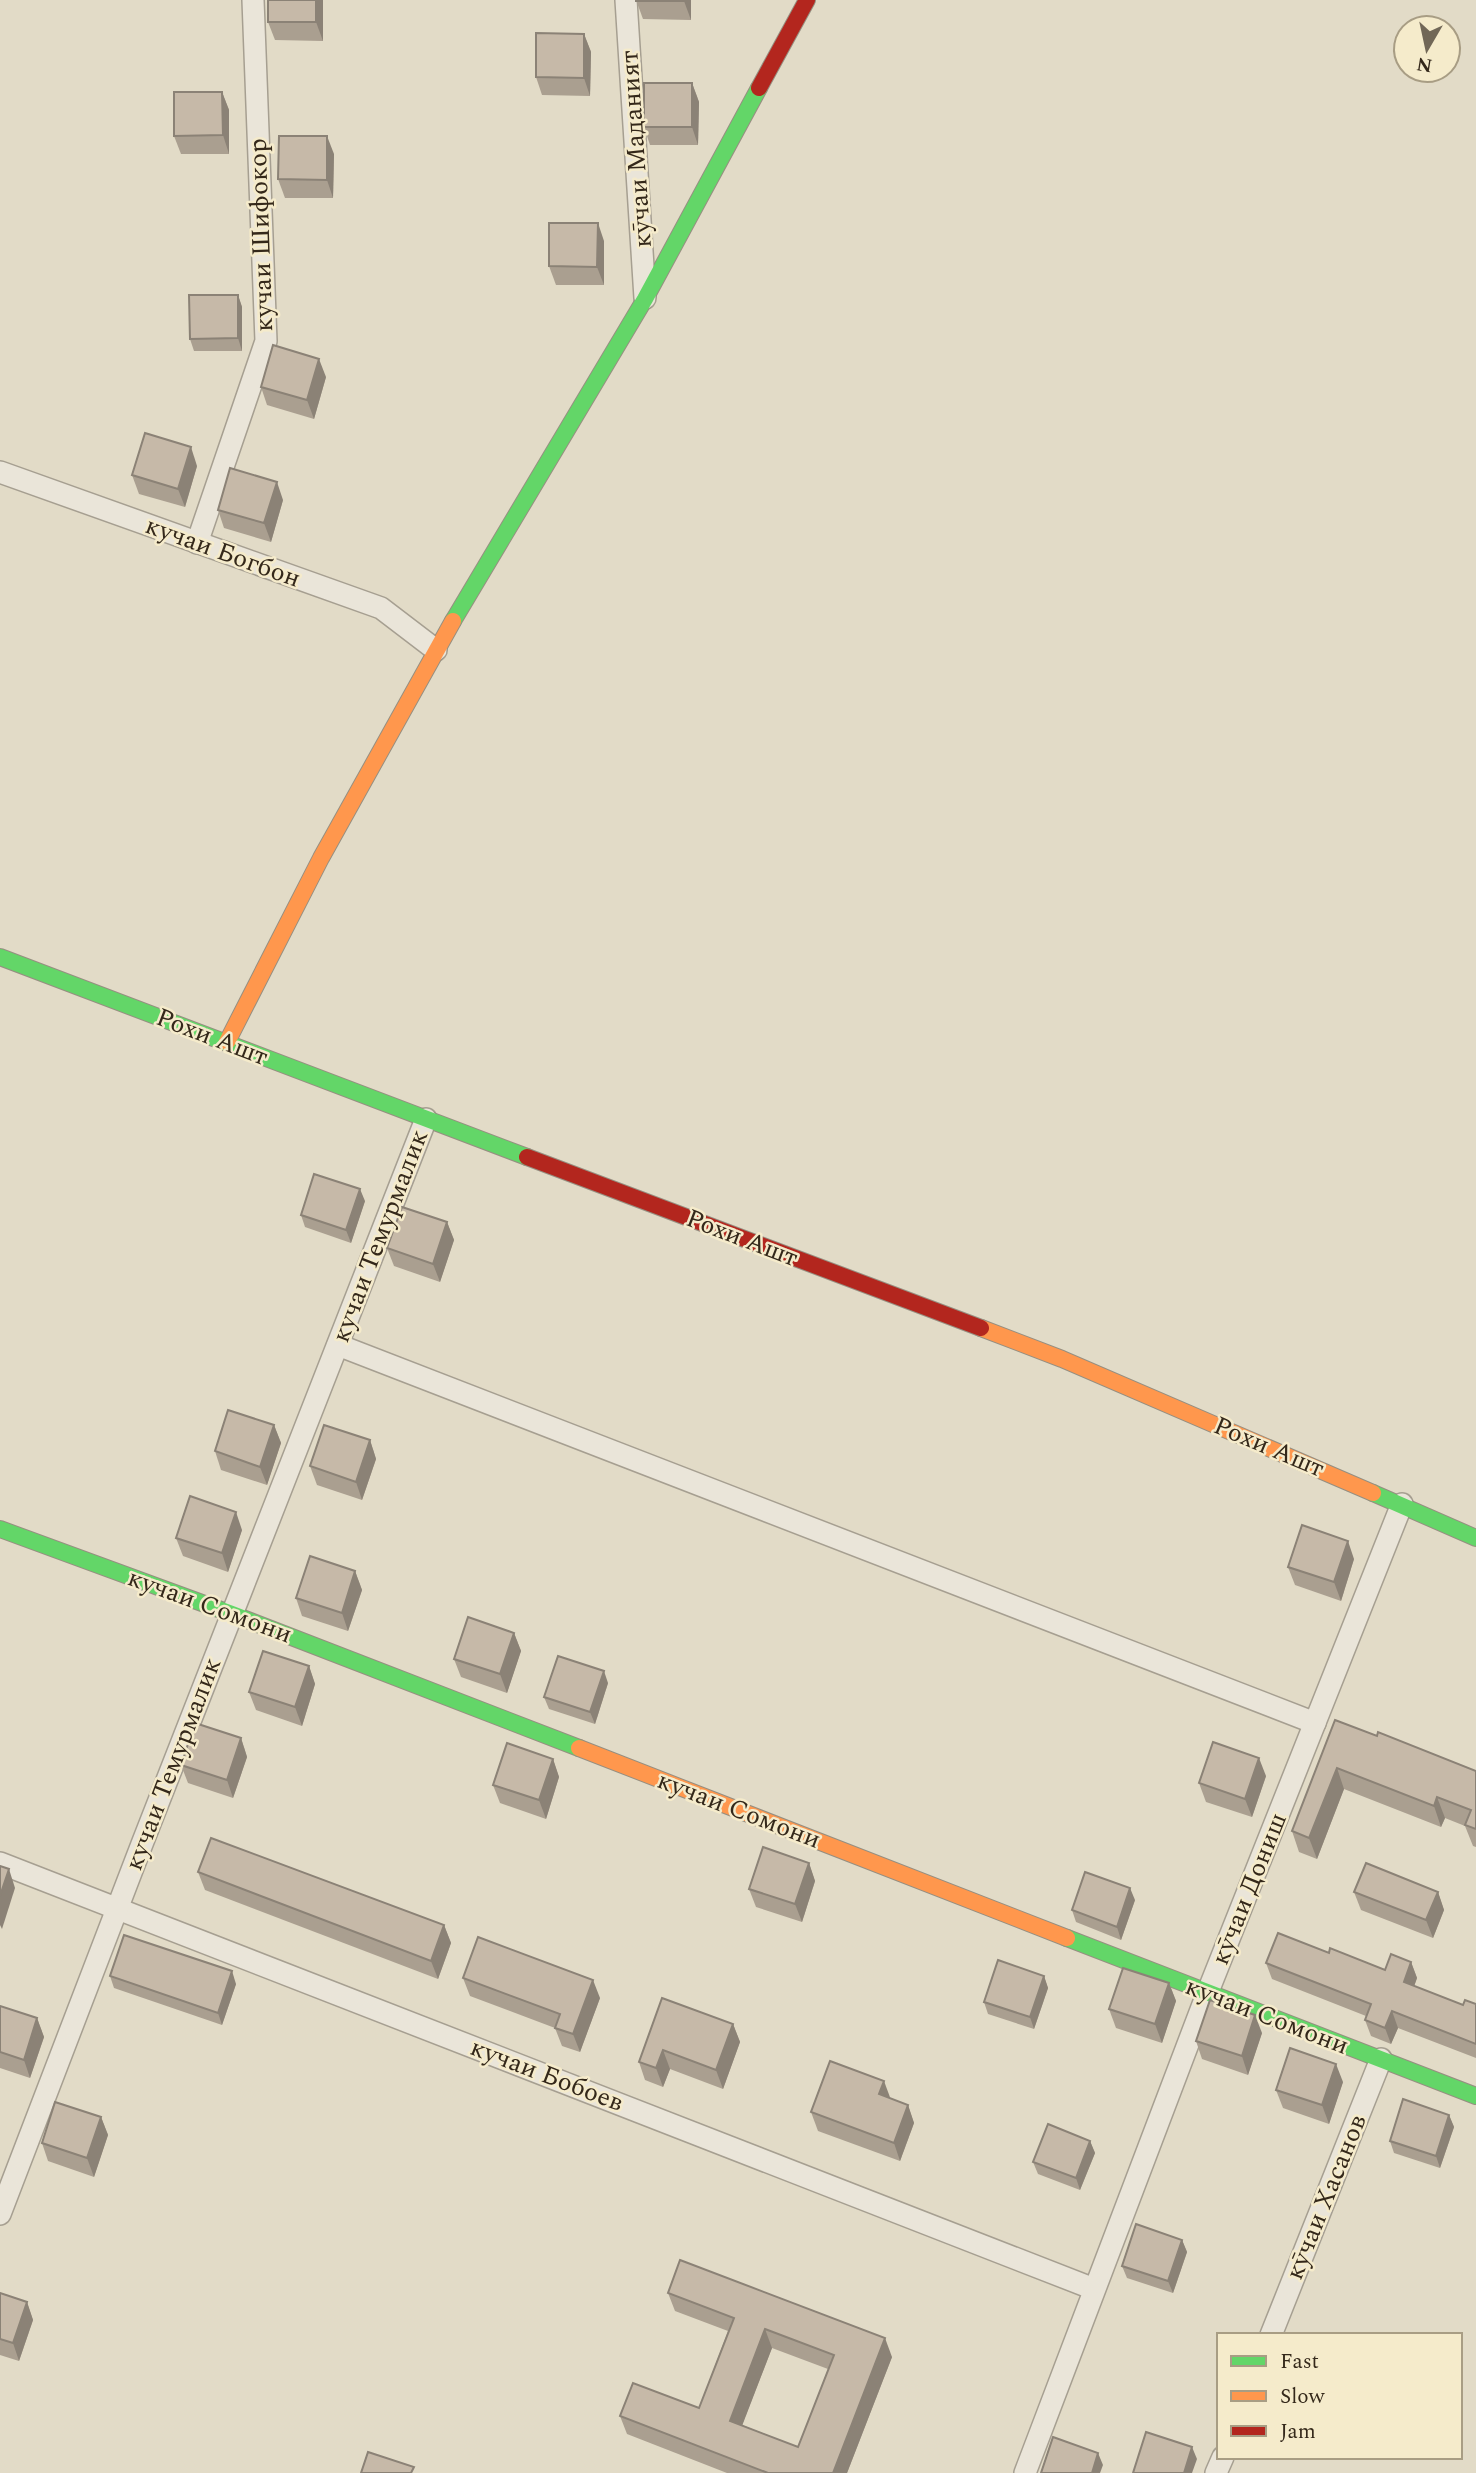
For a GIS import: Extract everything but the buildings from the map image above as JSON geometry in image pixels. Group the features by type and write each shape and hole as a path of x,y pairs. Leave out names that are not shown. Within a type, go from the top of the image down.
{"street":[{"name":"кучаи Шифокор","path":"197,542 266,341 253,0"},
{"name":"кӯчаи Маданият","path":"626,0 645,299"},
{"path":"227,1042 321,858 436,650 645,299 807,0"},
{"name":"кучаи Богбон","path":"0,472 381,608 436,650"},
{"name":"Рохи Ашт","path":"0,957 1062,1359 1476,1538"},
{"name":"кучаи Темурмалик","path":"0,2214 426,1119"},
{"path":"338,1345 1315,1723"},
{"name":"кӯчаи Дониш","path":"1025,2473 1208,1994 1402,1504"},
{"name":"кучаи Сомони","path":"0,1529 232,1614 1476,2096"},
{"name":"кучаи Бобоев","path":"0,1863 1094,2289"},
{"name":"кӯчаи Хасанов","path":"1272,2333 1381,2059"}],"traffic: fast":[{"path":"453,621 645,299 759,88"},
{"path":"0,957 527,1157"},
{"path":"1373,1493 1476,1538"},
{"path":"0,1529 232,1614 579,1748"},
{"path":"1067,1938 1476,2096"}],"traffic: slow":[{"path":"227,1042 321,858 453,621"},
{"path":"981,1328 1062,1359 1373,1493"},
{"path":"579,1748 1067,1938"}],"traffic: jam":[{"path":"759,88 807,0"},
{"path":"527,1157 981,1328"}]}
